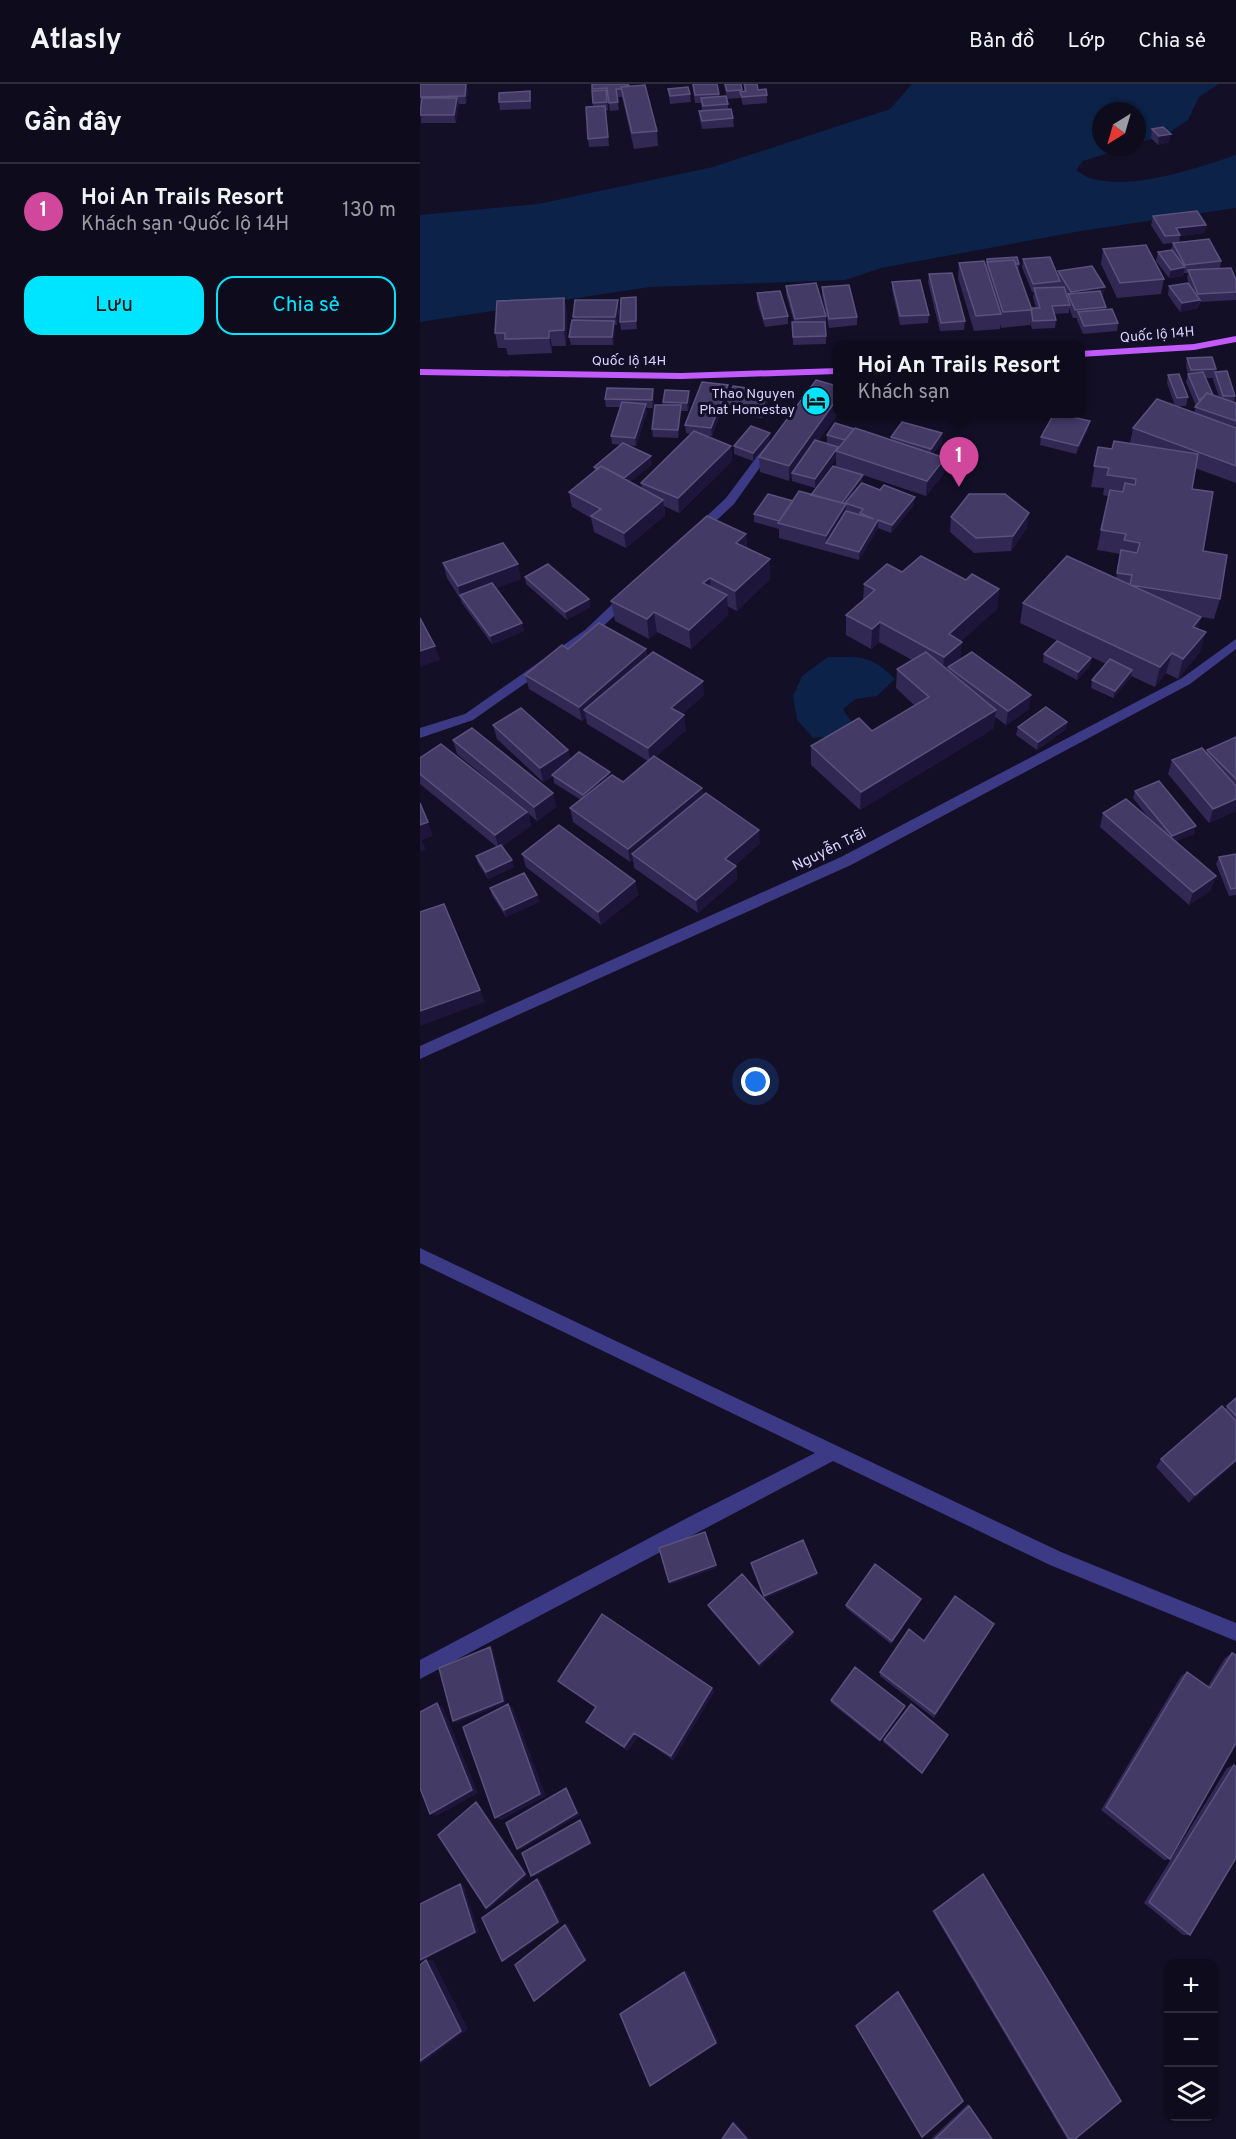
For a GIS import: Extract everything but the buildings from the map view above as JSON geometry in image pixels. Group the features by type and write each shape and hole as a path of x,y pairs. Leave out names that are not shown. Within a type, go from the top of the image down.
{"main road":[{"name":"Quốc lộ 14H","path":"1085,354 1194,347 1236,339"},
{"name":"Quốc lộ 14H","path":"420,372 821,376 833,372"}],"street":[{"path":"689,540 730,501 777,436"},
{"path":"420,733 469,717 589,633 639,586"},
{"name":"Nguyễn Trãi","path":"420,1053 846,861 1186,681 1236,643"},
{"path":"420,1255 1056,1559 1236,1632"},
{"path":"420,1670 695,1523 834,1452"}],"water":[{"path":"912,84 1219,84 1199,97 1188,120 1170,132 1146,141 1146,102 1092,102 1092,156 1099,156 1083,161 1076,170 1093,179 1127,182 1165,176 1236,155 1236,208 1081,231 881,268 845,280 650,287 420,322 420,215 538,204 713,167 890,109"},
{"path":"828,657 849,657 872,661 895,679 877,696 856,699 843,709 852,723 839,736 813,738 797,720 793,696 802,676"}],"place":[{"name":"Thao Nguyen Phat Homestay","path":"816,401"},
{"name":"Hoi An Trails Resort","path":"959,487"}]}
